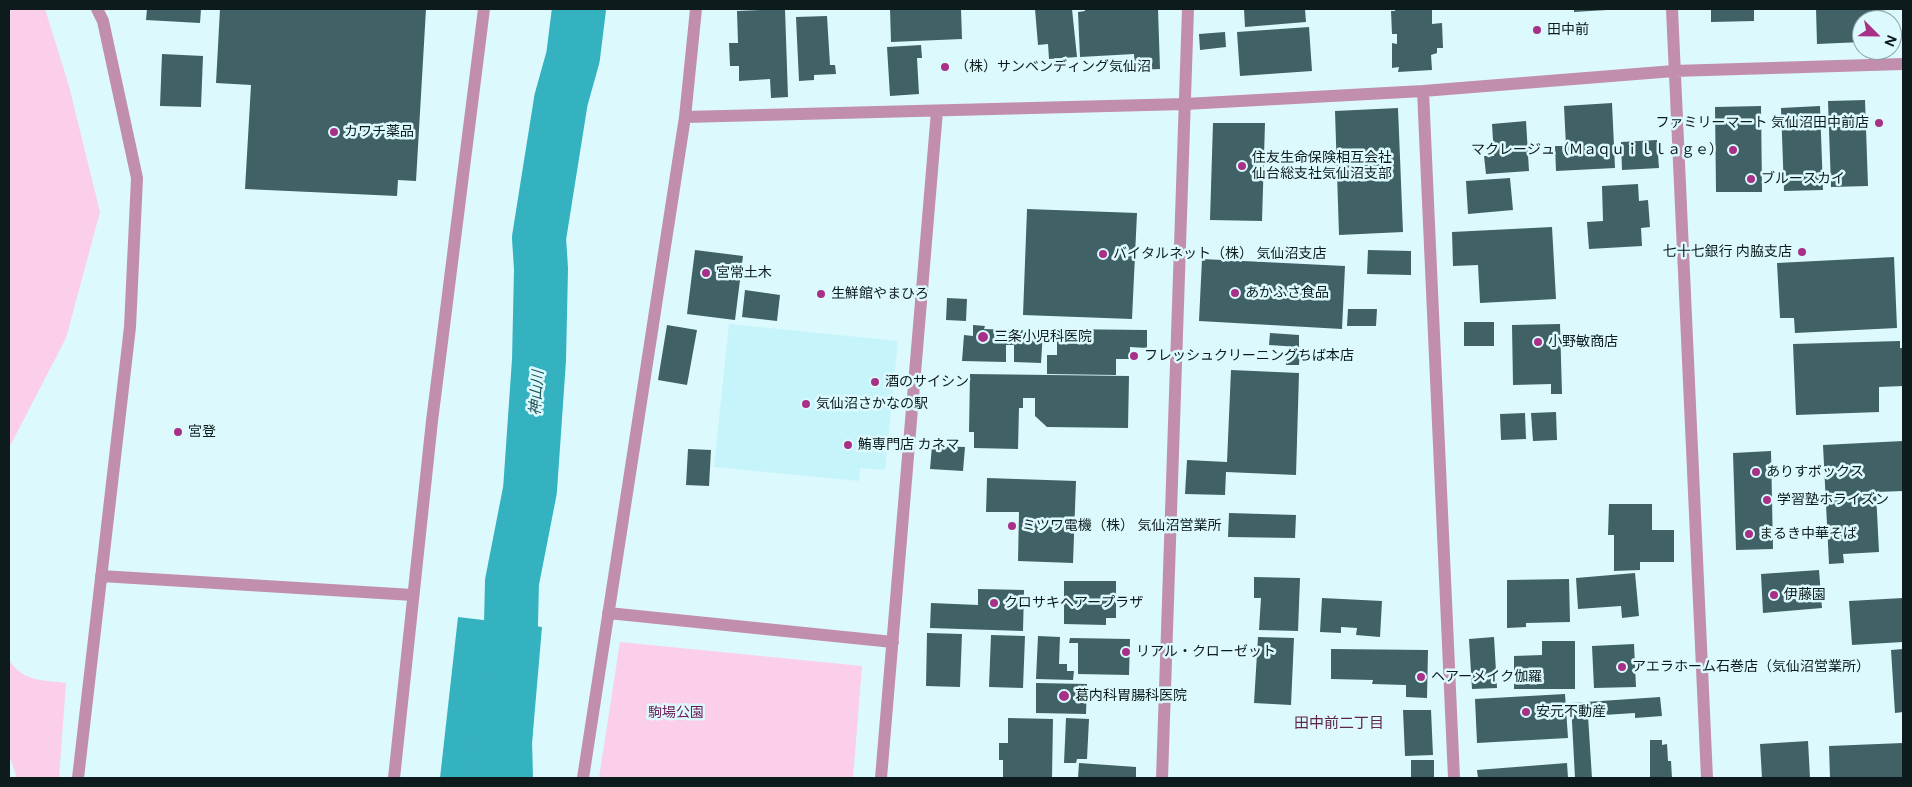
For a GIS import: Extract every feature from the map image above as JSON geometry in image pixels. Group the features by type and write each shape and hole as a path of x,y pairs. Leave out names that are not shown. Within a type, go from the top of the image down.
{"street":[{"path":"78,778 130,326 137,178 103,21 97,9"},
{"path":"394,778 432,421 484,9"},
{"path":"583,778 685,117 696,9"},
{"path":"1162,778 1188,9"},
{"path":"1672,9 1707,778"},
{"path":"685,117 1185,104 1423,91 1674,71 1903,64"},
{"path":"1423,91 1454,778"},
{"path":"881,778 937,111"},
{"path":"101,576 413,595"},
{"path":"608,613 893,642"}],"shaded area":[{"name":"気仙沼さかなの駅","path":"729,324 898,341 885,470 860,468 859,481 714,467"}],"green space":[{"path":"9,9 45,9 69,86 100,212 66,338 9,448"},
{"name":"駒場公園","path":"620,642 862,666 853,778 599,778"},
{"path":"9,660 21,672 34,679 66,683 59,778 17,778 9,755"}],"water":[{"path":"458,617 542,627 529,778 440,778"}],"building":[{"path":"147,9 201,9 200,23 146,20"},
{"name":"カワチ薬品","path":"220,9 426,9 416,181 398,180 397,196 245,189 251,85 216,83"},
{"path":"785,9 788,97 771,98 770,79 739,81 739,66 730,66 729,43 738,43 737,11"},
{"path":"890,9 961,9 962,39 891,42"},
{"path":"1035,9 1072,9 1077,57 1049,59 1048,44 1038,45"},
{"path":"1085,9 1158,9 1160,69 1135,70 1134,54 1080,57 1078,12 1085,11"},
{"path":"1244,9 1305,9 1306,22 1245,27"},
{"path":"1395,9 1432,9 1432,24 1442,23 1443,48 1437,48 1437,53 1431,55 1432,70 1398,72 1399,67 1392,68 1392,43 1397,44 1397,34 1392,34 1391,11 1395,11"},
{"path":"1574,9 1607,9 1607,10 1574,12"},
{"path":"1711,9 1754,9 1754,21 1711,22"},
{"path":"1816,9 1887,9 1852,10 1852,42 1817,44"},
{"path":"827,16 830,65 835,65 836,74 814,75 814,80 799,81 796,17"},
{"path":"1309,27 1312,71 1240,76 1237,32"},
{"path":"1225,32 1226,47 1200,50 1199,34"},
{"path":"921,45 922,58 917,58 919,94 890,96 887,47"},
{"path":"162,54 203,56 201,107 160,106"},
{"path":"1865,100 1868,186 1831,187 1828,101"},
{"path":"1612,103 1615,168 1556,171 1555,146 1566,146 1564,106"},
{"path":"1761,106 1762,192 1716,192 1715,107"},
{"path":"1820,106 1823,190 1784,191 1781,108"},
{"path":"1398,108 1403,232 1339,235 1335,111"},
{"path":"1526,121 1529,171 1486,174 1484,156 1494,156 1492,124"},
{"path":"1213,123 1265,123 1262,221 1210,220"},
{"path":"1657,140 1659,168 1622,170 1621,142"},
{"path":"1510,178 1513,210 1468,214 1466,181"},
{"path":"1638,184 1639,201 1648,200 1650,227 1641,228 1642,246 1589,249 1587,222 1603,221 1602,186"},
{"path":"1027,209 1137,213 1132,319 1023,315"},
{"path":"1552,227 1556,299 1480,303 1478,265 1453,266 1452,232"},
{"path":"695,250 743,256 735,320 687,314"},
{"path":"1368,250 1411,251 1411,275 1367,274"},
{"path":"1894,257 1897,328 1795,333 1794,318 1780,318 1777,263"},
{"path":"1202,259 1345,266 1342,329 1199,321"},
{"path":"745,290 780,295 777,321 742,317"},
{"path":"947,298 967,299 966,321 946,320"},
{"path":"1348,309 1377,309 1376,326 1347,326"},
{"path":"1464,322 1494,322 1494,346 1464,346"},
{"path":"1560,324 1562,394 1551,394 1551,384 1513,385 1512,325"},
{"path":"667,325 697,330 687,385 658,380"},
{"path":"973,325 985,326 984,329 1043,331 1041,363 1014,362 1014,345 1006,345 1006,362 962,361 964,335 973,336"},
{"path":"1057,329 1147,330 1147,348 1130,347 1130,359 1116,359 1116,375 1047,374 1047,355 1057,355"},
{"path":"1270,333 1299,335 1299,347 1269,345"},
{"path":"1900,341 1900,348 1903,348 1903,386 1879,387 1879,412 1796,415 1793,344"},
{"path":"1286,351 1300,351 1299,365 1286,365"},
{"path":"1231,370 1299,373 1296,475 1226,472 1225,495 1185,494 1187,460 1227,462"},
{"path":"970,374 1129,376 1128,428 1047,427 1035,416 1035,398 1023,398 1023,408 1019,408 1018,449 974,448 974,432 969,432"},
{"path":"1556,412 1557,440 1533,441 1531,413"},
{"path":"1525,413 1526,439 1501,440 1500,414"},
{"path":"1903,441 1903,491 1876,492 1879,552 1843,554 1844,563 1829,564 1823,445"},
{"path":"932,446 965,447 963,471 930,469"},
{"path":"688,449 711,450 709,486 686,485"},
{"path":"1771,451 1773,549 1736,550 1733,453"},
{"path":"987,478 1076,481 1073,563 1018,561 1019,512 986,512"},
{"path":"1609,504 1652,504 1652,530 1674,530 1674,562 1640,562 1640,570 1614,571 1614,535 1608,535"},
{"path":"1229,513 1296,515 1295,538 1228,537"},
{"path":"1819,570 1822,608 1763,613 1761,574"},
{"path":"1635,573 1639,616 1622,618 1621,606 1578,609 1576,578"},
{"path":"1254,577 1300,578 1298,631 1259,630 1261,598 1254,598"},
{"path":"1569,579 1570,622 1526,623 1526,627 1507,628 1507,580"},
{"path":"1064,581 1116,581 1116,618 1106,618 1106,625 1064,624"},
{"path":"978,589 1024,590 1023,631 930,628 931,603 978,605"},
{"path":"1322,598 1382,601 1380,637 1356,635 1357,628 1341,627 1341,633 1320,632"},
{"path":"1903,598 1903,642 1852,645 1849,601"},
{"path":"927,633 962,634 960,687 926,686"},
{"path":"991,635 1025,636 1023,688 989,687"},
{"path":"1038,636 1060,637 1059,664 1067,664 1067,671 1074,671 1073,680 1036,679"},
{"path":"1258,637 1294,638 1291,705 1254,703"},
{"path":"1494,637 1497,688 1472,689 1469,639"},
{"path":"1070,638 1130,639 1129,675 1078,674 1078,643 1069,643"},
{"path":"1542,641 1575,641 1575,689 1514,689 1514,656 1542,655"},
{"path":"1634,644 1636,687 1594,688 1592,646"},
{"path":"1331,649 1428,650 1427,698 1406,697 1406,685 1372,684 1373,680 1331,679"},
{"path":"1903,649 1903,712 1895,713 1891,650"},
{"path":"1036,683 1087,684 1086,714 1036,713"},
{"path":"1565,694 1568,738 1477,743 1475,699"},
{"path":"1660,697 1662,716 1635,718 1635,713 1588,716 1592,778 1575,778 1571,703"},
{"path":"1403,710 1431,710 1433,755 1405,756"},
{"path":"1008,718 1053,719 1052,778 1003,778 1003,760 999,760 999,743 1008,743"},
{"path":"1066,718 1089,719 1087,759 1077,759 1076,763 1064,763"},
{"path":"1650,740 1662,740 1662,745 1667,744 1672,778 1650,778"},
{"path":"1808,741 1810,778 1762,778 1760,744"},
{"path":"1903,743 1903,778 1830,778 1829,746"},
{"path":"1411,760 1434,760 1434,778 1411,778"},
{"path":"1079,763 1136,767 1136,778 1078,778"},
{"path":"1567,763 1568,778 1478,778 1477,770"}],"waterway":[{"name":"神山川","path":"506,778 505,741 510,664 512,582 530,490 539,360 541,269 539,238 561,100 573,57 579,9"}],"place":[{"name":"田中前","path":"1537,30"},
{"name":"（株）サンベンディング気仙沼","path":"945,67"},
{"name":"ファミリーマート 気仙沼田中前店","path":"1879,123"},
{"name":"カワチ薬品","path":"334,132"},
{"name":"マクレージュ（Ｍａｑｕｉｌｌａｇｅ）","path":"1733,150"},
{"name":"住友生命保険相互会社 仙台総支社気仙沼支部","path":"1242,166"},
{"name":"ブルースカイ","path":"1751,179"},
{"name":"七十七銀行 内脇支店","path":"1802,252"},
{"name":"バイタルネット（株） 気仙沼支店","path":"1103,254"},
{"name":"宮常土木","path":"706,273"},
{"name":"あかふさ食品","path":"1235,293"},
{"name":"生鮮館やまひろ","path":"821,294"},
{"name":"三条小児科医院","path":"983,337"},
{"name":"小野敏商店","path":"1538,342"},
{"name":"フレッシュクリーニングちば本店","path":"1134,356"},
{"name":"酒のサイシン","path":"875,382"},
{"name":"気仙沼さかなの駅","path":"806,404"},
{"name":"宮登","path":"178,432"},
{"name":"鮪専門店 カネマ","path":"848,445"},
{"name":"ありすボックス","path":"1756,472"},
{"name":"学習塾ホライズン","path":"1767,500"},
{"name":"ミツワ電機（株） 気仙沼営業所","path":"1012,526"},
{"name":"まるき中華そば","path":"1749,534"},
{"name":"伊藤園","path":"1774,595"},
{"name":"クロサキヘアープラザ","path":"994,603"},
{"name":"リアル・クローゼット","path":"1126,652"},
{"name":"アエラホーム石巻店（気仙沼営業所）","path":"1622,667"},
{"name":"ヘアーメイク伽羅","path":"1421,677"},
{"name":"葛内科胃腸科医院","path":"1064,696"},
{"name":"安元不動産","path":"1526,712"}],"district":[{"name":"田中前二丁目","path":"1339,724"}]}
